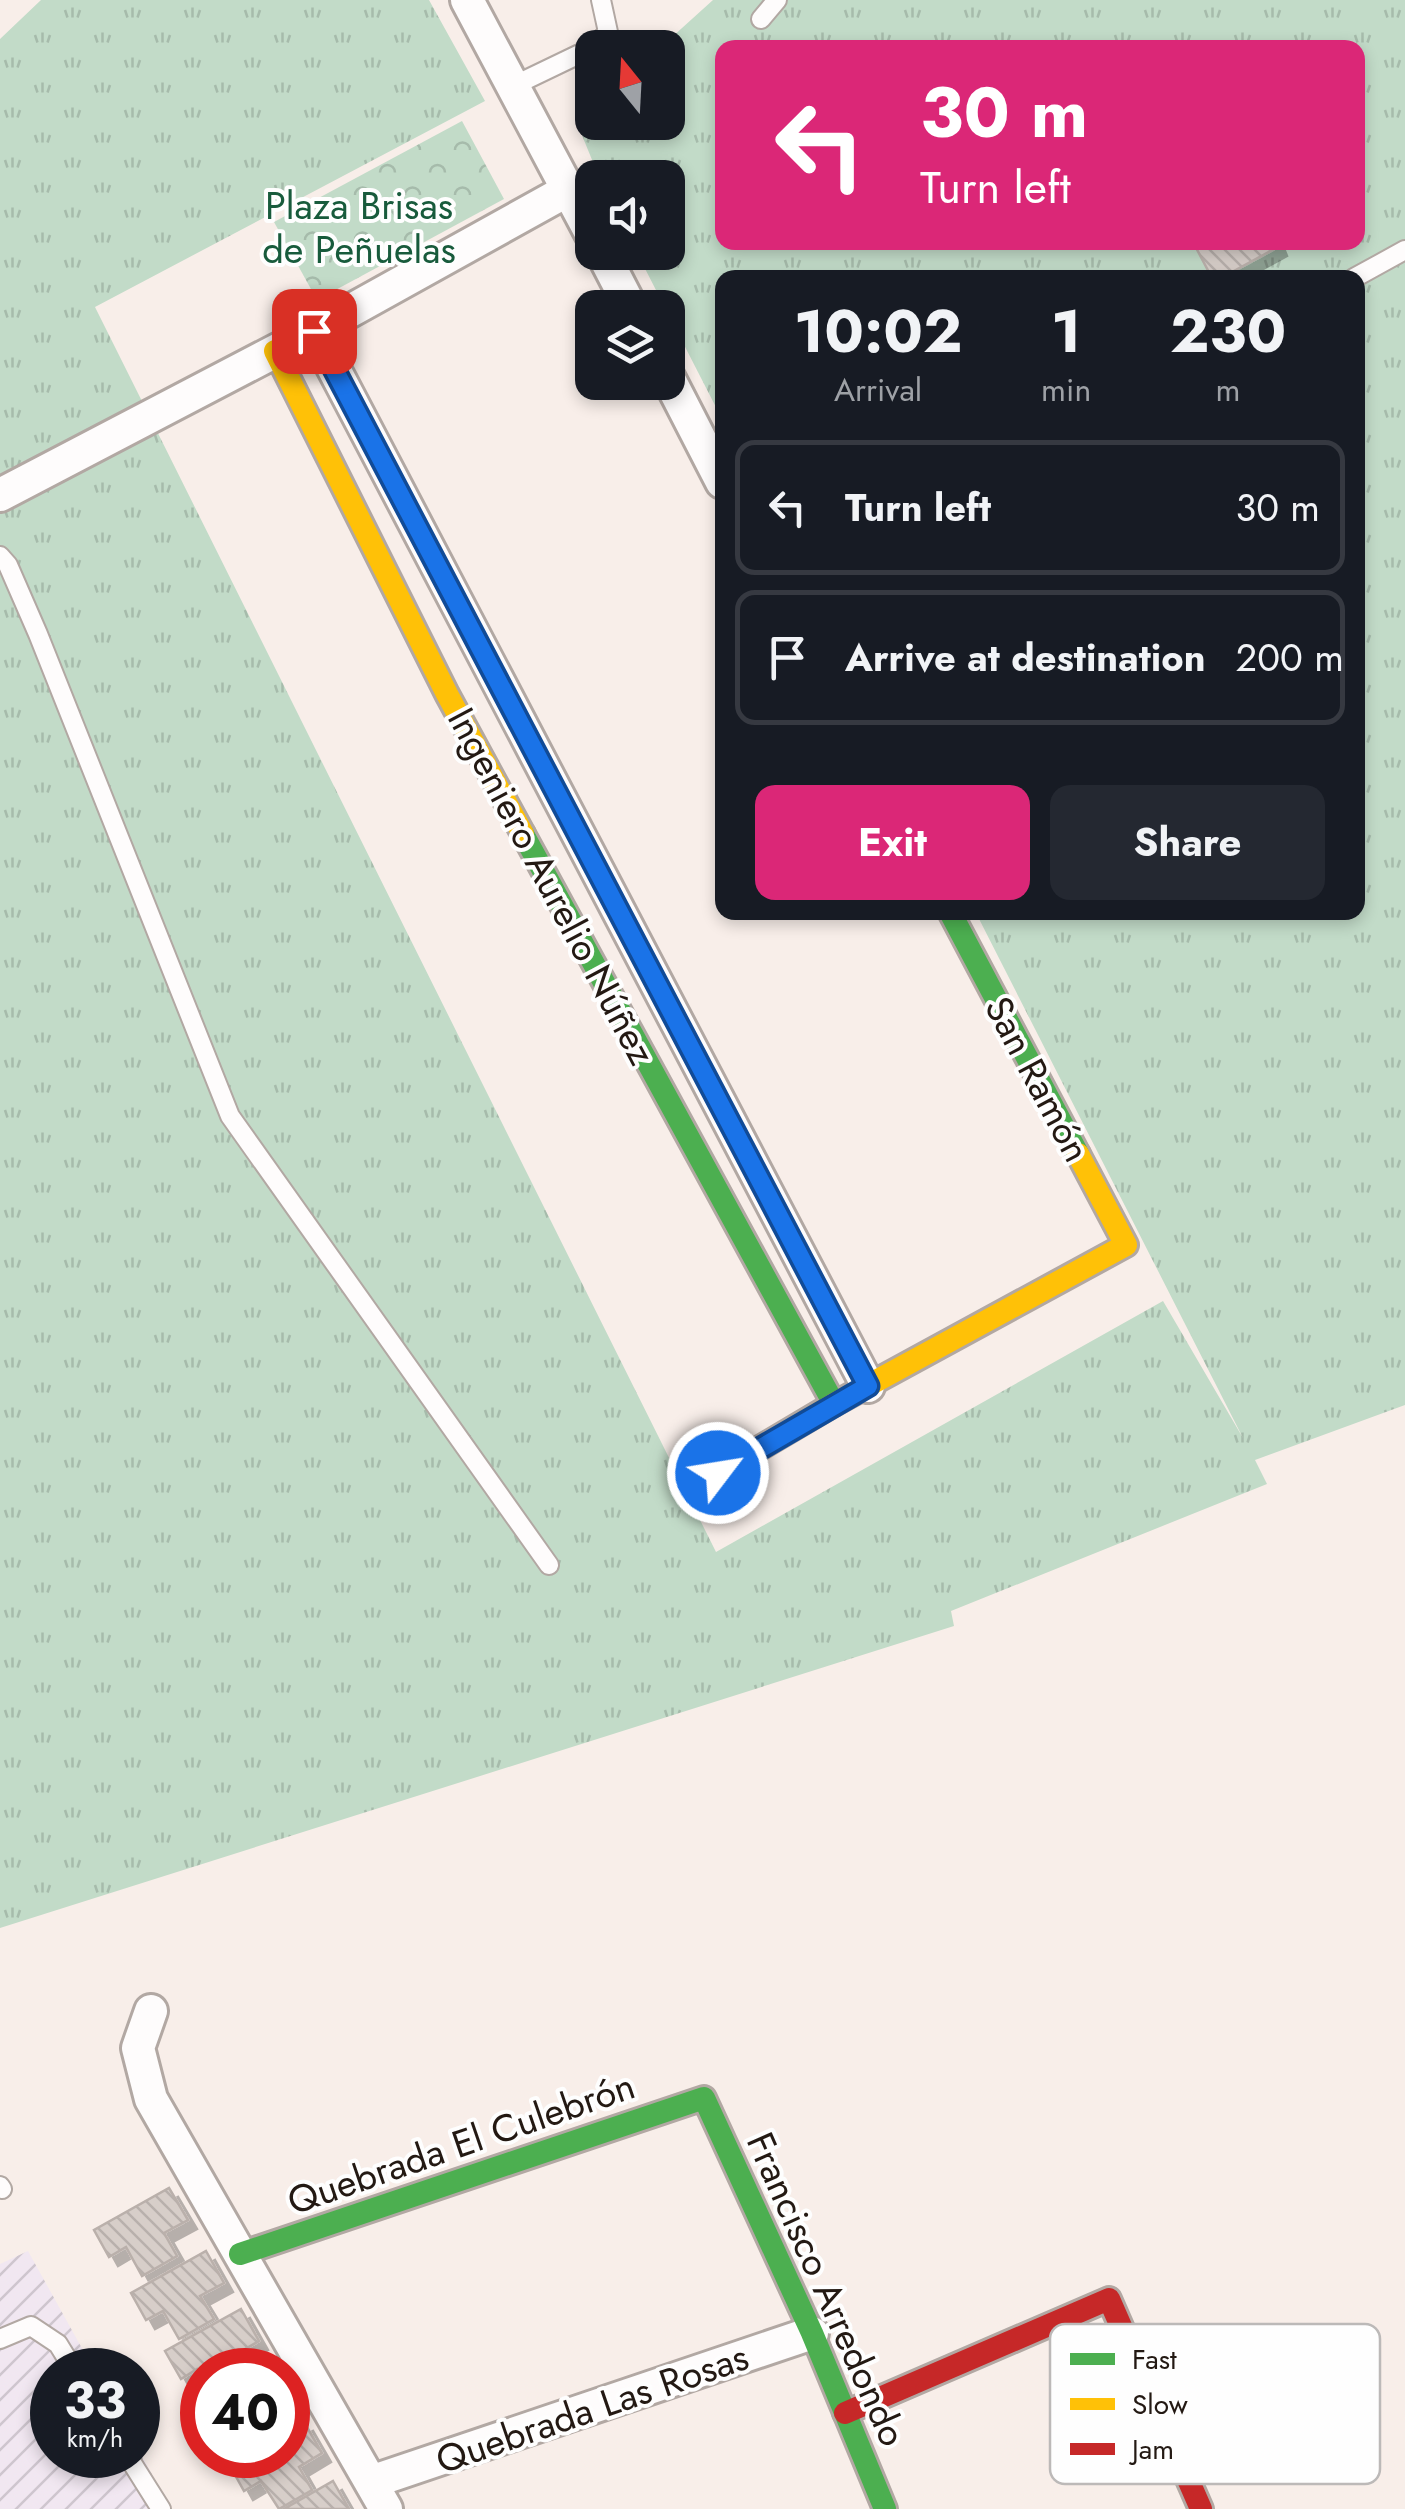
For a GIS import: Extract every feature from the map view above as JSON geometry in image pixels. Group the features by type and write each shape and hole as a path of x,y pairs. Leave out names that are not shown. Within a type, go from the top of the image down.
{"street":[{"path":"467,0 575,203"},
{"path":"0,495 314,331 568,190"},
{"name":"Ingeniero Aurelio Núñez","path":"314,331 868,1386"},
{"name":"Ingeniero Aurelio Núñez","path":"275,351 448,694 834,1404"},
{"path":"679,400 715,469"},
{"name":"Ingeniero Aurelio Núñez","path":"448,694 488,667"},
{"name":"San Ramón","path":"868,1386 1126,1245 954,920"},
{"name":"Ingeniero Aurelio Núñez","path":"656,1078 694,1056"},
{"path":"718,1473 868,1386"},
{"path":"151,2011 138,2048 151,2099 379,2496"},
{"name":"Quebrada El Culebrón","path":"240,2254 704,2098"},
{"name":"Francisco Arredondo","path":"704,2098 812,2334 884,2509"},
{"path":"1051,2324 1109,2299 1120,2324"},
{"path":"845,2413 1050,2324"},
{"name":"Quebrada Las Rosas","path":"379,2496 812,2334"},
{"path":"1191,2484 1202,2509"}],"lane":[{"path":"601,0 608,30"},
{"path":"761,19 777,0"},
{"path":"513,86 575,57"},
{"path":"1365,272 1405,250"},
{"path":"0,556 8,565 52,670 230,1116 549,1566"},
{"path":"0,2339 32,2326 60,2348"},
{"path":"142,2478 161,2509"}],"shaded area":[{"path":"28,2251 82,2348 30,2348 30,2478 154,2478 171,2509 0,2509 0,2264"}],"green space":[{"path":"41,0 429,0 485,101 95,307 716,1552 1163,1301 1243,1438 980,920 1365,920 1365,270 715,270 715,405 685,347 685,290 656,290 646,270 685,270 685,160 592,160 584,140 685,140 685,30 680,30 713,0 1405,0 1405,1405 1255,1460 1267,1484 951,1611 954,1626 0,1928 0,39"},
{"name":"Plaza Brisas de Peñuelas","path":"462,121 504,199 317,300 274,222"}],"building":[{"path":"1197,250 1272,250 1236,270 1208,270"},
{"path":"169,2188 188,2220 164,2233 177,2256 142,2276 126,2247 109,2257 94,2230"},
{"path":"206,2251 224,2283 200,2296 214,2319 179,2339 163,2311 146,2320 131,2293"},
{"path":"241,2309 259,2341 247,2348 180,2348 180,2377 165,2351"},
{"path":"310,2432 322,2453 310,2460"},
{"path":"237,2478 305,2478 312,2490 279,2509 261,2481 244,2491"},
{"path":"333,2481 349,2509 284,2509"}],"traffic: fast":[{"path":"523,834 834,1404"},
{"path":"954,920 1078,1154"},
{"path":"240,2254 704,2098 812,2333 885,2509"}],"traffic: slow":[{"path":"275,351 447,694 523,834"},
{"path":"718,1473 834,1404 1126,1245 1078,1154"}],"traffic: jam":[{"path":"1051,2324 1109,2299 1120,2324"},
{"path":"845,2413 1050,2324"},
{"path":"1190,2484 1201,2509"}],"route":[{"path":"314,331 868,1386 718,1473"}]}
